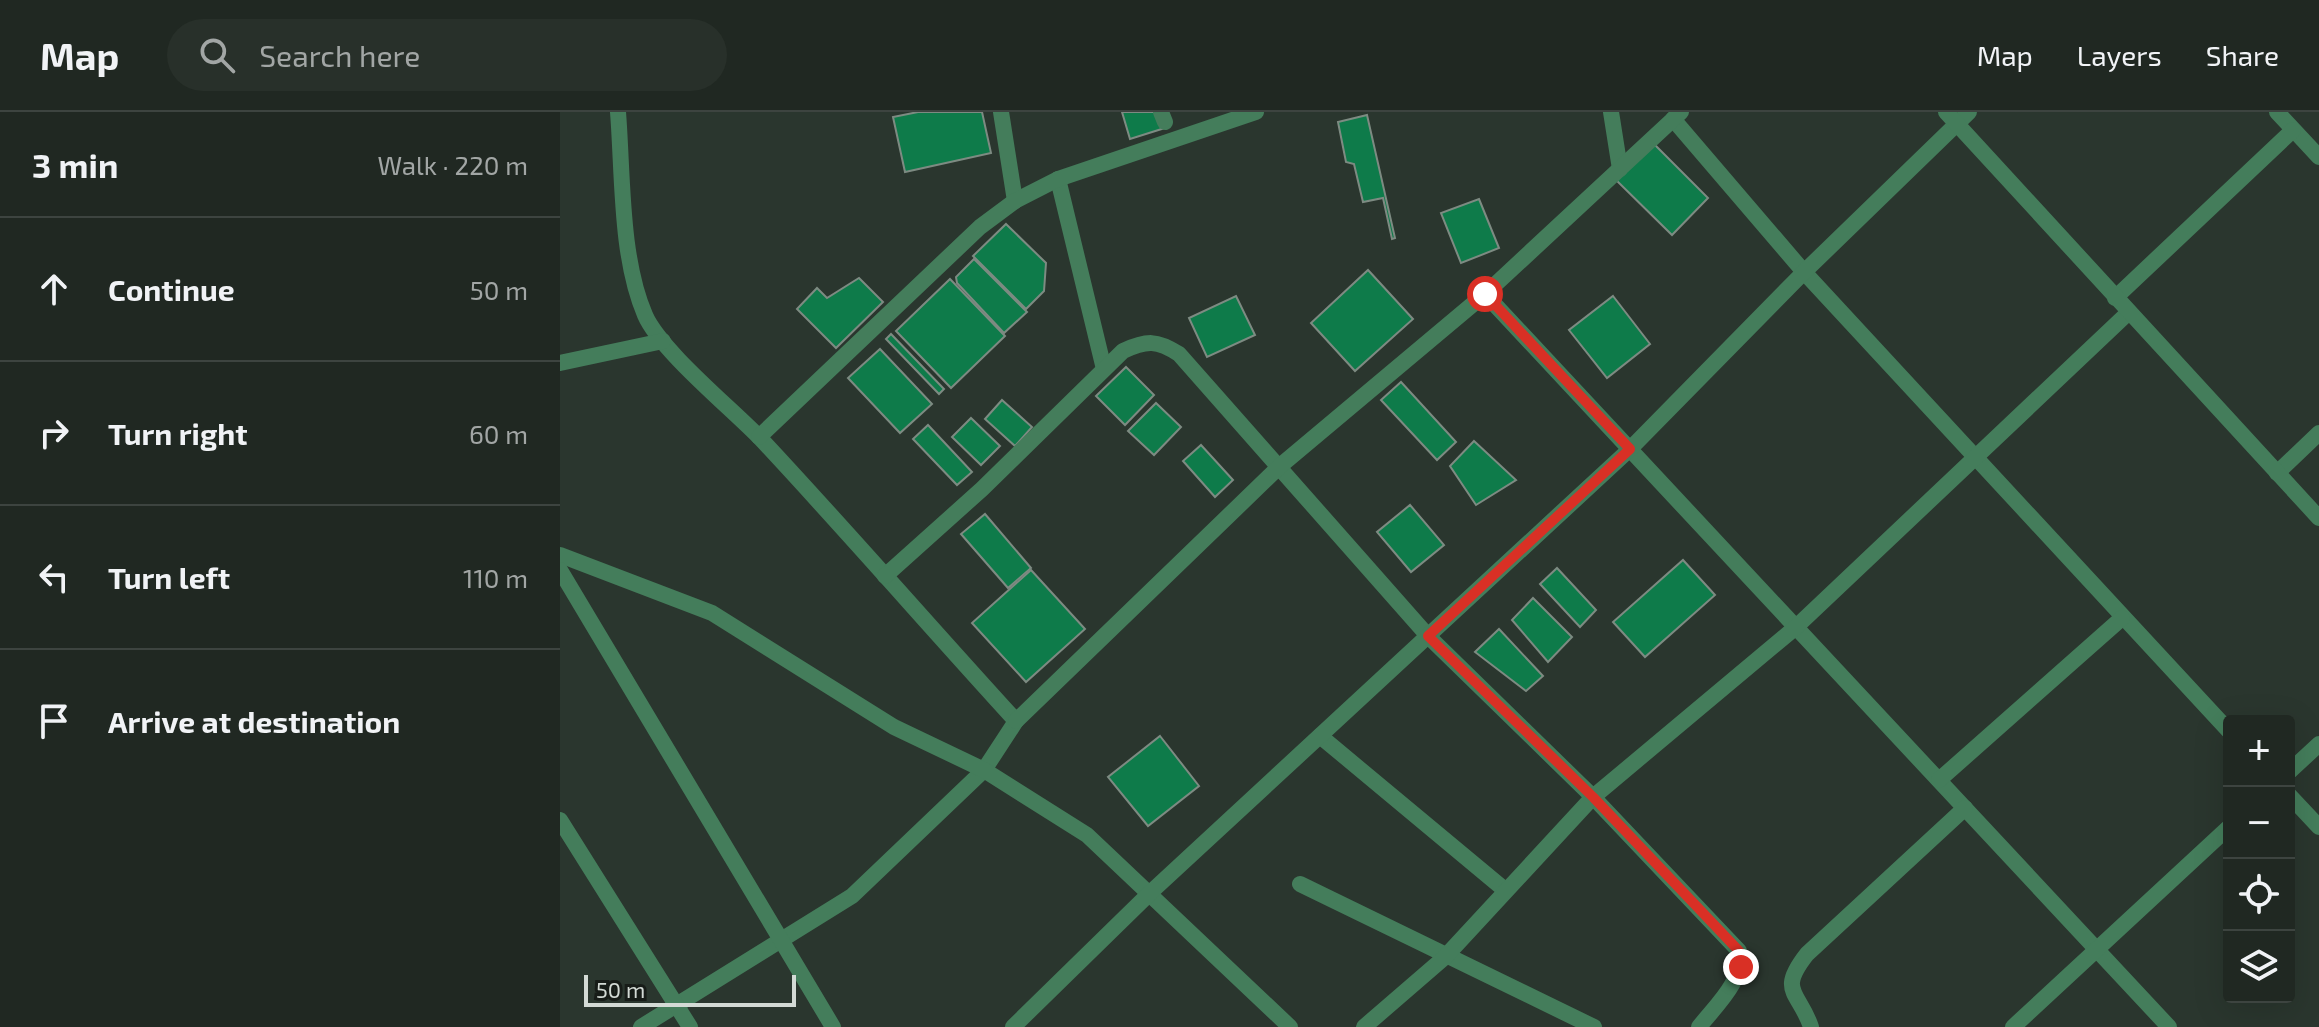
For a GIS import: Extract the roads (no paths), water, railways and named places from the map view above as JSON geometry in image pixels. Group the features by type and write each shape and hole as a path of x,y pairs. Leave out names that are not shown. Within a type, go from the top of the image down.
{"street":[{"path":"618,112 635,290 646,319 663,341 759,437 1016,721"},
{"path":"1001,112 1015,201"},
{"path":"759,437 980,227 1015,201 1058,179 1256,112"},
{"path":"1611,112 1620,169"},
{"path":"2277,112 2319,157"},
{"path":"641,1027 852,896 984,770 1016,721 1280,466 1485,294 1677,116 1804,272 2223,725"},
{"path":"1019,1025 1151,892 1630,449 1957,116 2115,298 2319,518"},
{"path":"2115,298 2293,130"},
{"path":"1058,179 1104,369"},
{"path":"1485,294 2169,1027"},
{"path":"1364,1027 1445,957 1593,797 1796,627 2129,312"},
{"path":"560,363 663,341"},
{"path":"885,576 1123,351 1145,341 1162,343 1179,354 1428,636 1593,797 1739,951 1741,967 1733,985 1699,1027"},
{"path":"2277,473 2319,433"},
{"path":"560,555 712,613 894,727 984,770 1087,835 1151,892 1290,1027"},
{"path":"560,570 833,1027"},
{"path":"1939,780 2122,618"},
{"path":"1320,736 1505,890"},
{"path":"2295,766 2319,744"},
{"path":"2295,801 2319,827"},
{"path":"1811,1027 1794,999 1790,983 1794,971 1807,954 1965,808"},
{"path":"560,820 690,1027"},
{"path":"2013,1027 2223,832"},
{"path":"1300,884 1594,1027"}]}
